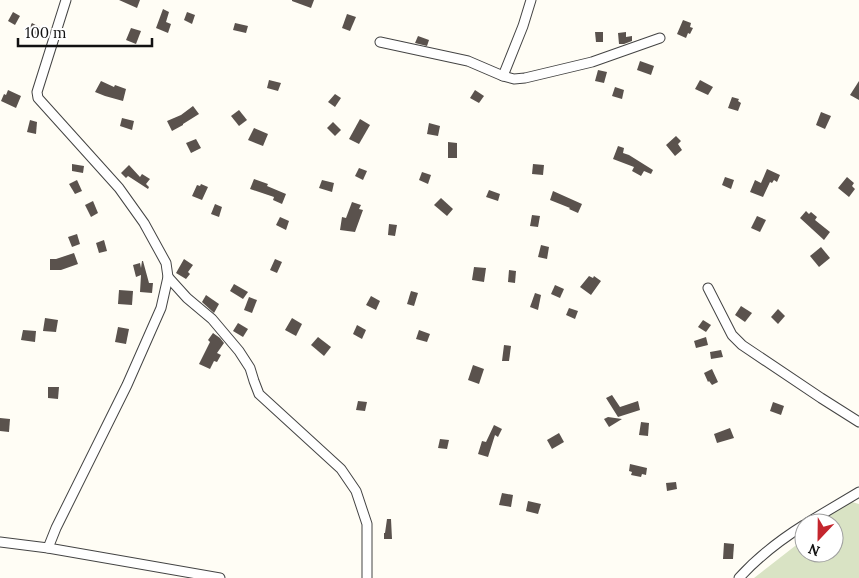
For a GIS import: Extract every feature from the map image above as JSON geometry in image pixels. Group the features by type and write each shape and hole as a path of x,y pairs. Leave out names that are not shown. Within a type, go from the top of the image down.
{"street":[{"path":"48,548 56,528 127,385 161,308 168,277 166,263 144,223 119,188 38,98 37,92 66,0"},
{"path":"503,76 531,0"},
{"path":"380,42 468,61 514,79 592,62 660,38"},
{"path":"168,277 187,298 212,319 240,351 250,368 259,394 341,469 351,484 356,492 366,524 367,578"},
{"path":"708,288 732,335 742,345 859,422"},
{"path":"824,513 859,492"},
{"path":"739,578 754,562 794,532"},
{"path":"0,542 48,548 220,578"}],"green space":[{"path":"845,500 859,504 859,578 754,578 794,547 794,563 844,563 844,513 831,513"}],"building":[{"path":"119,0 140,0 137,8"},
{"path":"292,0 314,0 311,8"},
{"path":"163,9 169,12 166,22 171,24 168,33 156,28"},
{"path":"13,12 20,16 15,25 8,21"},
{"path":"187,12 195,15 192,24 184,20"},
{"path":"347,14 356,17 350,31 342,28"},
{"path":"683,20 691,23 690,27 693,28 686,38 677,34"},
{"path":"32,23 41,28 35,39 26,34"},
{"path":"235,23 248,26 246,33 233,30"},
{"path":"131,28 141,31 136,44 126,40"},
{"path":"595,32 603,32 603,42 596,42"},
{"path":"626,32 626,37 632,36 632,41 619,44 618,33"},
{"path":"418,36 429,40 427,46 415,43"},
{"path":"640,61 654,66 651,75 637,70"},
{"path":"598,70 607,72 604,83 595,81"},
{"path":"269,80 281,83 278,91 267,88"},
{"path":"700,80 713,87 708,95 695,89"},
{"path":"101,81 114,87 115,85 126,89 123,101 95,92"},
{"path":"859,81 859,100 850,95"},
{"path":"615,87 624,90 622,99 612,96"},
{"path":"8,90 21,96 16,108 1,101"},
{"path":"475,90 484,96 479,103 470,98"},
{"path":"335,94 341,98 335,107 328,102"},
{"path":"732,97 739,99 738,101 741,103 738,111 728,108"},
{"path":"193,106 199,114 172,131 167,121 181,115"},
{"path":"239,110 247,120 239,126 231,116"},
{"path":"821,112 831,116 825,129 816,125"},
{"path":"122,118 134,121 132,130 120,126"},
{"path":"360,119 370,125 359,144 349,139"},
{"path":"30,120 37,122 36,134 27,132"},
{"path":"333,122 341,130 335,136 327,128"},
{"path":"429,123 440,126 438,136 427,134"},
{"path":"254,128 268,134 263,146 248,140"},
{"path":"676,136 681,141 678,144 682,150 675,156 666,145"},
{"path":"196,139 201,148 191,153 186,143"},
{"path":"448,142 457,143 457,158 448,158"},
{"path":"618,146 624,148 623,153 653,170 651,174 644,171 641,176 632,171 634,167 613,159"},
{"path":"72,164 84,166 83,173 72,171"},
{"path":"533,164 544,165 543,175 532,174"},
{"path":"129,165 140,177 142,174 150,179 146,184 149,187 148,189 128,176 126,178 121,173"},
{"path":"359,168 367,171 363,180 355,176"},
{"path":"767,169 780,175 777,182 774,180 772,183 770,182 763,197 750,192 755,180 761,183"},
{"path":"422,172 431,175 428,184 419,180"},
{"path":"725,177 734,180 731,189 722,185"},
{"path":"847,177 854,183 852,186 855,189 849,197 838,188"},
{"path":"254,179 286,194 282,204 273,200 274,197 250,189"},
{"path":"77,180 82,191 75,194 69,184"},
{"path":"322,180 334,183 332,192 319,188"},
{"path":"201,184 208,187 202,200 192,196 197,185 200,186"},
{"path":"489,190 500,194 498,201 486,197"},
{"path":"553,191 582,204 578,213 550,200"},
{"path":"441,198 453,209 447,216 434,205"},
{"path":"93,201 98,213 91,217 85,205"},
{"path":"352,202 361,205 359,209 363,210 355,232 340,230 342,217 346,218"},
{"path":"215,204 222,207 219,217 211,214"},
{"path":"806,211 809,214 811,212 817,217 815,220 830,232 824,240 800,218"},
{"path":"532,215 540,216 538,227 530,226"},
{"path":"757,216 766,220 760,232 751,228"},
{"path":"280,217 289,221 286,230 276,225"},
{"path":"389,224 397,225 395,236 388,235"},
{"path":"77,234 80,244 72,247 68,237"},
{"path":"104,240 107,251 99,253 96,243"},
{"path":"541,245 549,247 547,259 538,257"},
{"path":"821,247 830,258 819,267 810,256"},
{"path":"74,253 78,264 61,270 50,270 50,259"},
{"path":"184,259 193,265 186,279 176,273"},
{"path":"275,259 282,262 277,273 270,270"},
{"path":"142,261 149,283 153,283 152,293 140,292 141,275 136,277 133,265 140,263 141,268"},
{"path":"474,267 486,268 484,282 472,280"},
{"path":"509,270 516,271 515,283 508,282"},
{"path":"589,276 593,278 594,276 601,281 591,295 580,287"},
{"path":"234,284 248,292 243,299 230,291"},
{"path":"555,285 564,289 560,298 551,294"},
{"path":"119,290 133,291 132,305 118,304"},
{"path":"411,291 418,293 414,306 407,304"},
{"path":"535,293 541,295 538,310 530,307"},
{"path":"206,295 219,304 214,313 202,302"},
{"path":"371,296 380,301 376,310 366,305"},
{"path":"249,297 257,300 252,313 244,310"},
{"path":"741,306 752,313 745,322 735,315"},
{"path":"569,308 578,311 575,319 566,315"},
{"path":"778,309 785,316 778,324 771,317"},
{"path":"45,318 58,320 56,332 43,331"},
{"path":"292,318 302,324 296,336 285,330"},
{"path":"703,320 711,325 706,332 698,327"},
{"path":"238,323 248,329 243,337 233,331"},
{"path":"357,325 366,330 362,339 353,334"},
{"path":"118,327 129,329 126,344 115,342"},
{"path":"23,330 36,331 35,342 21,340"},
{"path":"419,330 430,334 427,342 416,339"},
{"path":"213,333 224,343 217,353 221,355 217,362 214,361 210,369 199,364 210,342 208,340"},
{"path":"318,337 331,347 324,356 311,345"},
{"path":"706,337 708,345 696,348 694,341"},
{"path":"504,345 511,346 509,361 502,361"},
{"path":"721,350 723,357 711,359 710,352"},
{"path":"473,365 484,369 479,384 468,380"},
{"path":"712,369 718,382 712,385 708,382 704,373"},
{"path":"48,387 59,387 58,399 48,398"},
{"path":"612,395 620,407 638,401 640,410 618,417 606,398"},
{"path":"358,401 367,402 365,411 356,410"},
{"path":"773,402 784,406 781,415 770,411"},
{"path":"608,417 622,419 609,427 604,419"},
{"path":"0,418 10,419 9,432 0,431"},
{"path":"641,422 649,423 648,436 639,435"},
{"path":"494,425 502,429 498,437 495,435 488,457 478,454 482,441 486,442"},
{"path":"730,428 734,438 717,443 714,434"},
{"path":"559,433 564,442 552,449 547,440"},
{"path":"440,439 449,440 447,449 438,448"},
{"path":"630,464 647,468 646,475 642,474 641,477 631,475 632,472 629,471"},
{"path":"676,482 677,489 667,491 666,483"},
{"path":"502,493 513,495 511,507 499,505"},
{"path":"528,501 541,504 538,514 526,511"},
{"path":"387,519 391,519 392,539 384,539"},
{"path":"724,543 734,544 733,559 723,559"}]}
